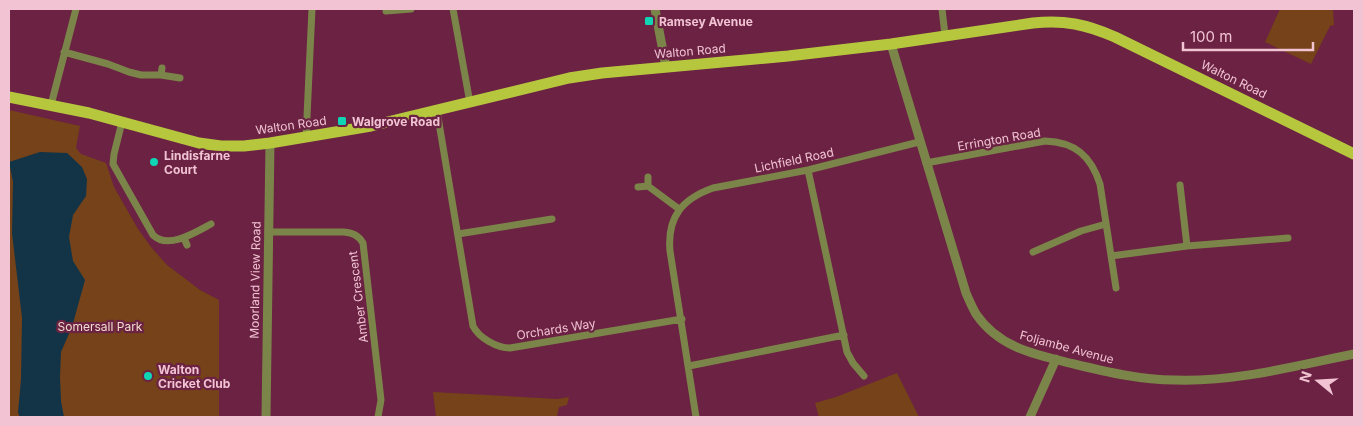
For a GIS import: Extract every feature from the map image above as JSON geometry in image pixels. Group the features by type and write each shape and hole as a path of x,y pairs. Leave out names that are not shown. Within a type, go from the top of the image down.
{"main road":[{"name":"Walton Road","path":"9,96 89,113 199,143 221,146 270,143 371,126 569,78 891,44 1048,21 1082,24 1115,37 1354,154"}],"street":[{"path":"51,105 76,9"},
{"path":"306,138 312,9"},
{"path":"386,11 410,9"},
{"path":"453,9 470,103"},
{"path":"655,9 666,67"},
{"path":"942,9 945,35"},
{"name":"Foljambe Avenue","path":"891,44 966,293 976,314 1003,341 1017,348 1106,371 1139,377 1173,380 1237,377 1354,354"},
{"path":"64,52 141,75 162,71 180,78"},
{"name":"Orchards Way","path":"437,111 473,326 479,334 504,348 682,320"},
{"path":"122,122 114,154 114,168 156,238 186,241 211,224"},
{"name":"Lichfield Road","path":"696,417 669,240 674,219 679,210 698,193 713,188 808,170 919,142"},
{"name":"Errington Road","path":"926,163 1038,142 1066,145 1082,153 1096,170 1100,184 1116,288"},
{"name":"Moorland View Road","path":"266,417 270,143"},
{"path":"808,170 848,352 853,363 864,376"},
{"path":"648,178 648,186"},
{"path":"1180,185 1188,246"},
{"path":"638,187 648,186 679,210"},
{"path":"458,234 552,219"},
{"path":"1034,252 1081,231 1106,224"},
{"name":"Amber Crescent","path":"268,232 344,232 352,233 363,242 381,400 378,417"},
{"path":"1111,256 1188,246 1288,238"},
{"path":"689,366 844,335"},
{"path":"1030,417 1056,359"}],"green space":[{"path":"1280,9 1333,9 1334,25 1330,26 1311,64 1265,42"},
{"name":"Somersall Park","path":"9,110 80,126 76,148 81,154 106,163 114,187 138,229 151,247 167,265 200,290 219,300 219,417 9,417"},
{"path":"897,373 919,417 819,417 815,403 836,397"},
{"path":"433,392 557,399 569,397 567,405 559,407 557,417 436,417"}],"water":[{"path":"40,152 67,153 82,167 87,179 86,196 73,215 69,237 73,261 85,280 72,327 61,352 61,401 64,417 20,417 18,413 21,379 22,318 12,233 13,182 9,162"}],"place":[{"name":"Ramsey Avenue","path":"649,21"},
{"name":"Walgrove Road","path":"342,121"},
{"name":"Lindisfarne Court","path":"154,162"},
{"name":"Walton Cricket Club","path":"148,376"}]}
